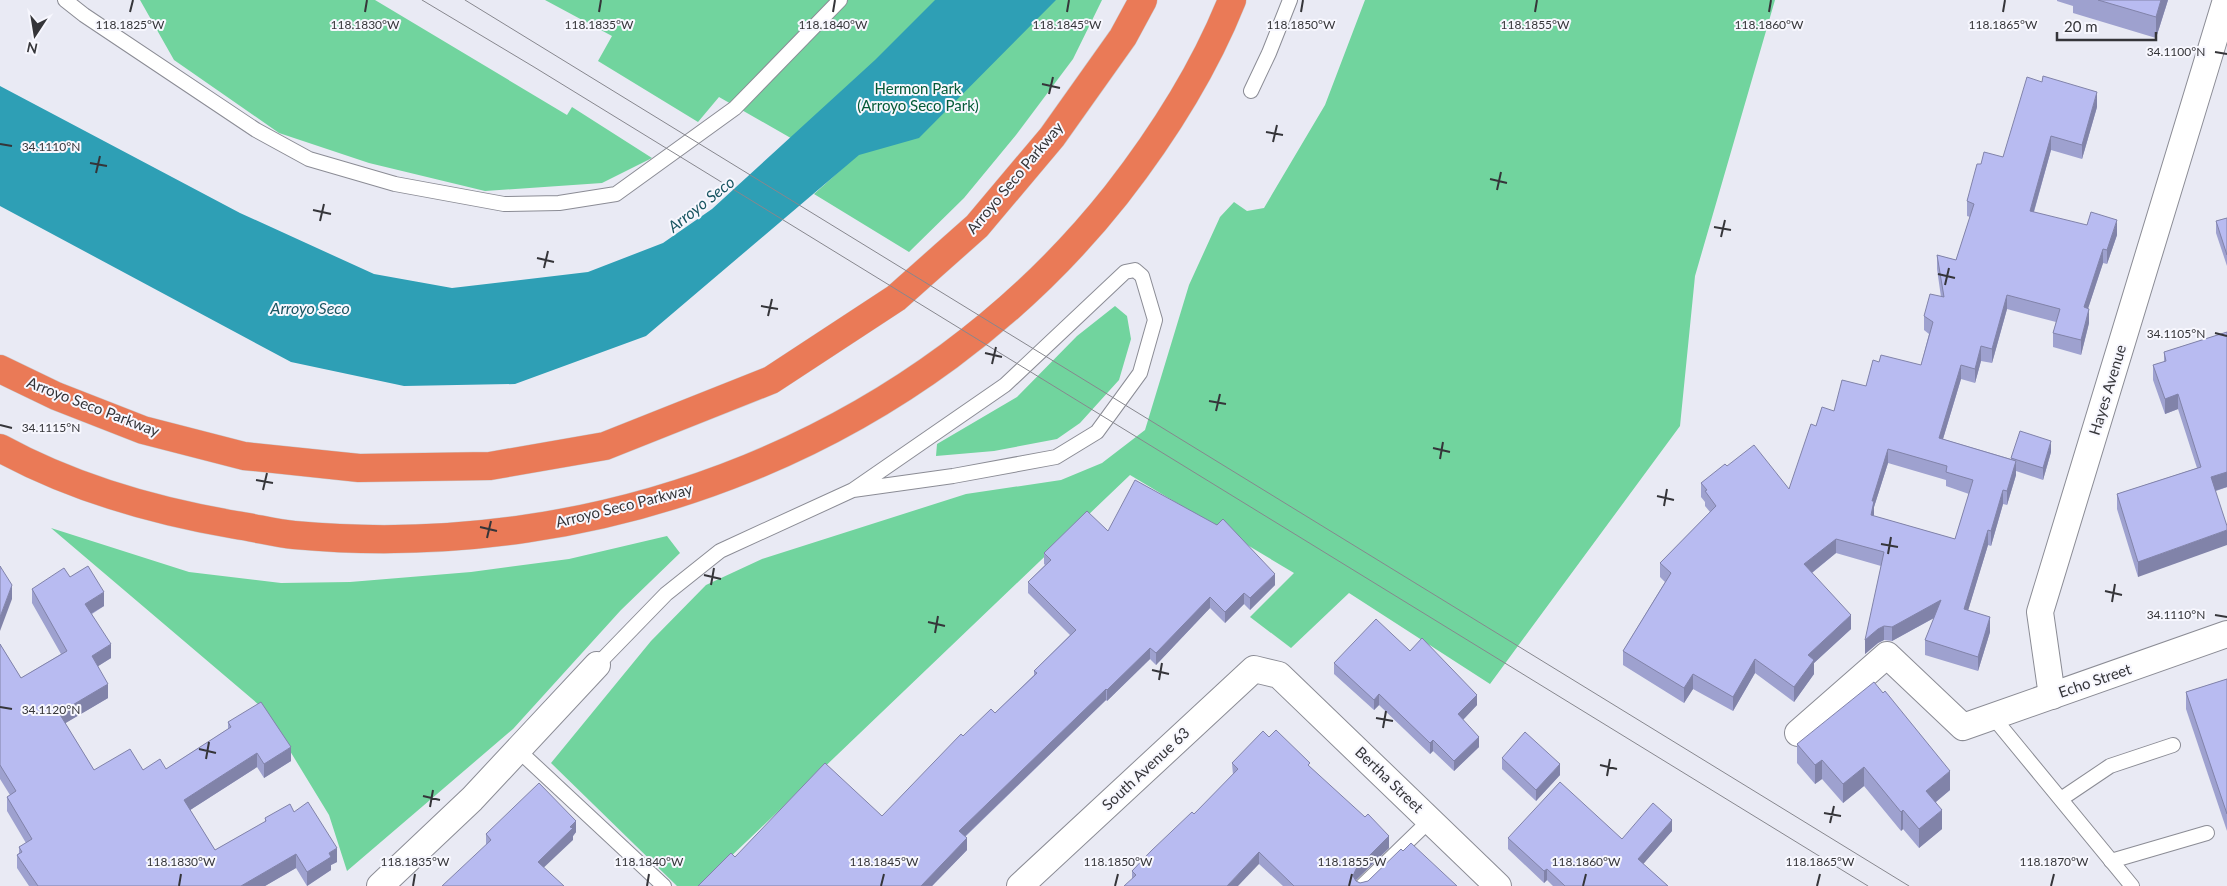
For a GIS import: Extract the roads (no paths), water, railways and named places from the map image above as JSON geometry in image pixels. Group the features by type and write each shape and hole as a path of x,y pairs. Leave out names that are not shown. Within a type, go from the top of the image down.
{"highway":[{"name":"Arroyo Seco Parkway","path":"0,369 56,396 143,430 244,456 359,468 480,466 605,446 771,380 896,298 977,226 1052,137 1123,37 1143,0"},
{"name":"Arroyo Seco Parkway","path":"0,448 27,462 95,490 189,517 292,534 389,540 489,534 577,521 668,498 755,467 827,432 892,396 958,350 1024,296 1089,229 1149,153 1191,85 1232,0"}],"street":[{"name":"Hayes Avenue","path":"2052,696 2040,612 2226,0"},
{"name":"Echo Street","path":"1798,733 1887,655 1963,727 2227,634"},
{"path":"380,886 472,798 597,665"},
{"name":"South Avenue 63","path":"1020,886 1254,669 1279,675"},
{"name":"Bertha Street","path":"1279,675 1498,886"}],"lane":[{"path":"65,0 84,15 256,130 310,159 395,184 504,204 558,203 616,194 736,108 840,0"},
{"path":"1251,91 1269,53 1290,0"},
{"path":"597,665 666,594 720,551 853,490 1005,384 1125,272 1135,270 1142,276 1155,320 1143,364 1140,373 1097,432 1056,457 953,476 853,490"},
{"path":"1993,717 2132,886"},
{"path":"2061,799 2110,766 2173,745"},
{"path":"518,750 664,886"},
{"path":"1362,886 1430,820"},
{"path":"2111,861 2207,833"}],"water":[{"name":"Arroyo Seco","path":"935,0 1056,0 919,138 859,155 646,336 515,384 404,386 291,362 0,206 0,86 240,213 374,274 452,288 588,272 663,243 712,209 875,60"}],"tram line":[{"path":"422,0 1868,886"},
{"path":"465,0 1909,886"}],"park label":[{"name":"Hermon Park (Arroyo Seco Park)","path":"918,98"}]}
